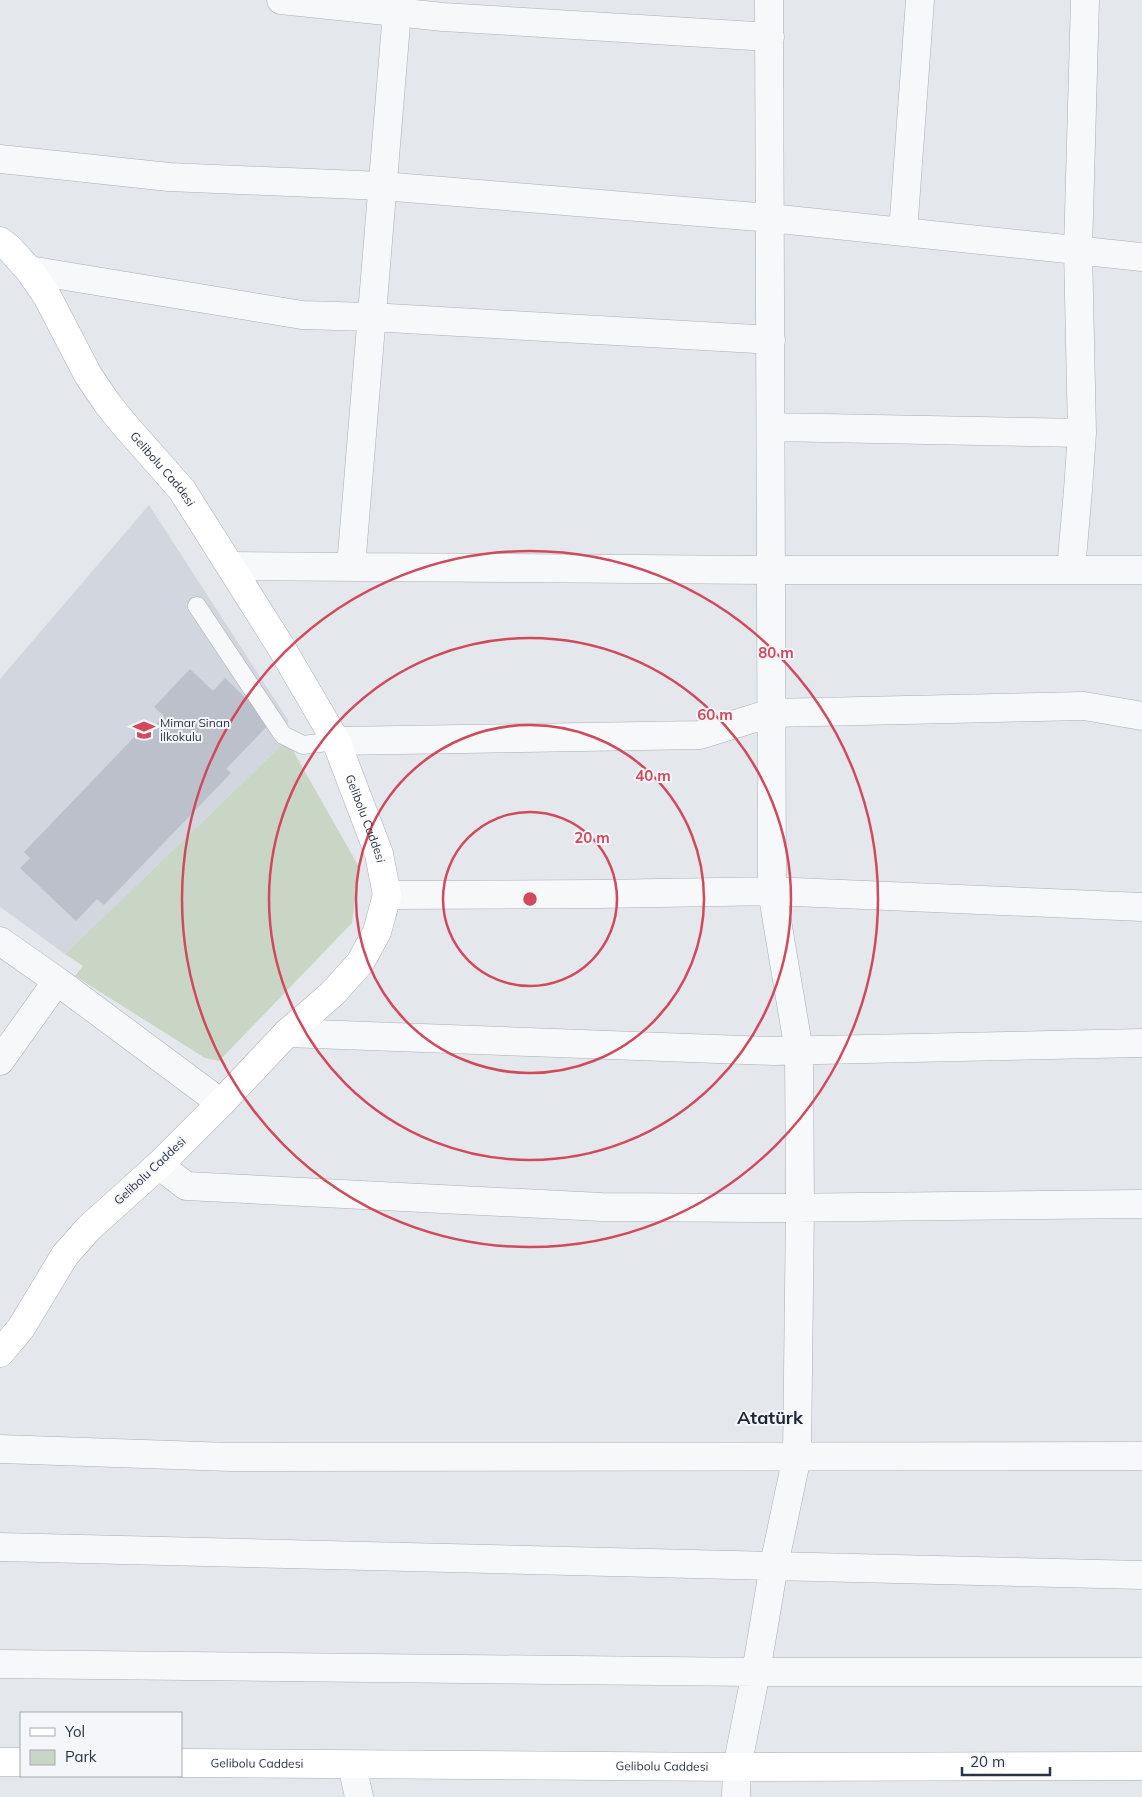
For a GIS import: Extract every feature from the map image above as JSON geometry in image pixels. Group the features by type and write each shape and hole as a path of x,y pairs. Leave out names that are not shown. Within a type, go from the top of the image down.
{"street":[{"path":"282,0 443,17 770,36"},
{"path":"736,1797 737,1767 756,1672 774,1565 797,1456 800,1208 799,1051 772,891 769,0"},
{"path":"903,232 920,0"},
{"path":"1070,570 1082,432 1078,250 1085,0"},
{"path":"351,567 397,12"},
{"path":"0,159 169,177 382,186 770,218 1142,257"},
{"name":"Gelibolu Caddesi","path":"0,241 29,270 47,296 88,374 107,403 135,438 182,490 281,647 336,741 379,854 387,895 377,932 360,963 332,994 287,1033 159,1165 89,1228 65,1255 20,1328 0,1353"},
{"path":"29,270 302,315 372,317 770,340"},
{"path":"771,427 1082,432"},
{"path":"231,566 771,570 1142,570"},
{"path":"336,741 700,735 771,713 1084,706 1142,716"},
{"path":"387,895 772,891 1142,907"},
{"path":"0,941 221,1103"},
{"path":"0,1061 57,981"},
{"path":"287,1033 772,1051 1142,1043"},
{"path":"159,1165 186,1186 602,1207 800,1208 1142,1204"},
{"path":"0,1449 230,1457 1142,1456"},
{"path":"0,1548 1142,1575"},
{"path":"0,1664 756,1672 1142,1672"},
{"path":"0,1762 20,1762"},
{"name":"Gelibolu Caddesi","path":"182,1763 737,1767 1142,1766"},
{"path":"352,1765 358,1797"}],"lane":[{"path":"197,606 283,735 304,745 336,741"}],"shaded area":[{"name":"Mimar Sinan İlkokulu","path":"149,505 288,720 287,740 65,954 0,907 0,679"}],"green space":[{"path":"287,740 359,867 352,923 219,1061 205,1058 75,976 83,966 65,954"}],"building":[{"path":"190,669 213,691 225,678 271,722 226,769 231,773 104,905 97,899 76,921 20,868 30,858 24,852 141,730 146,735 164,716 154,707"}],"place":[{"name":"Mimar Sinan İlkokulu","path":"144,730"}],"district":[{"name":"Atatürk","path":"770,1418"}]}
